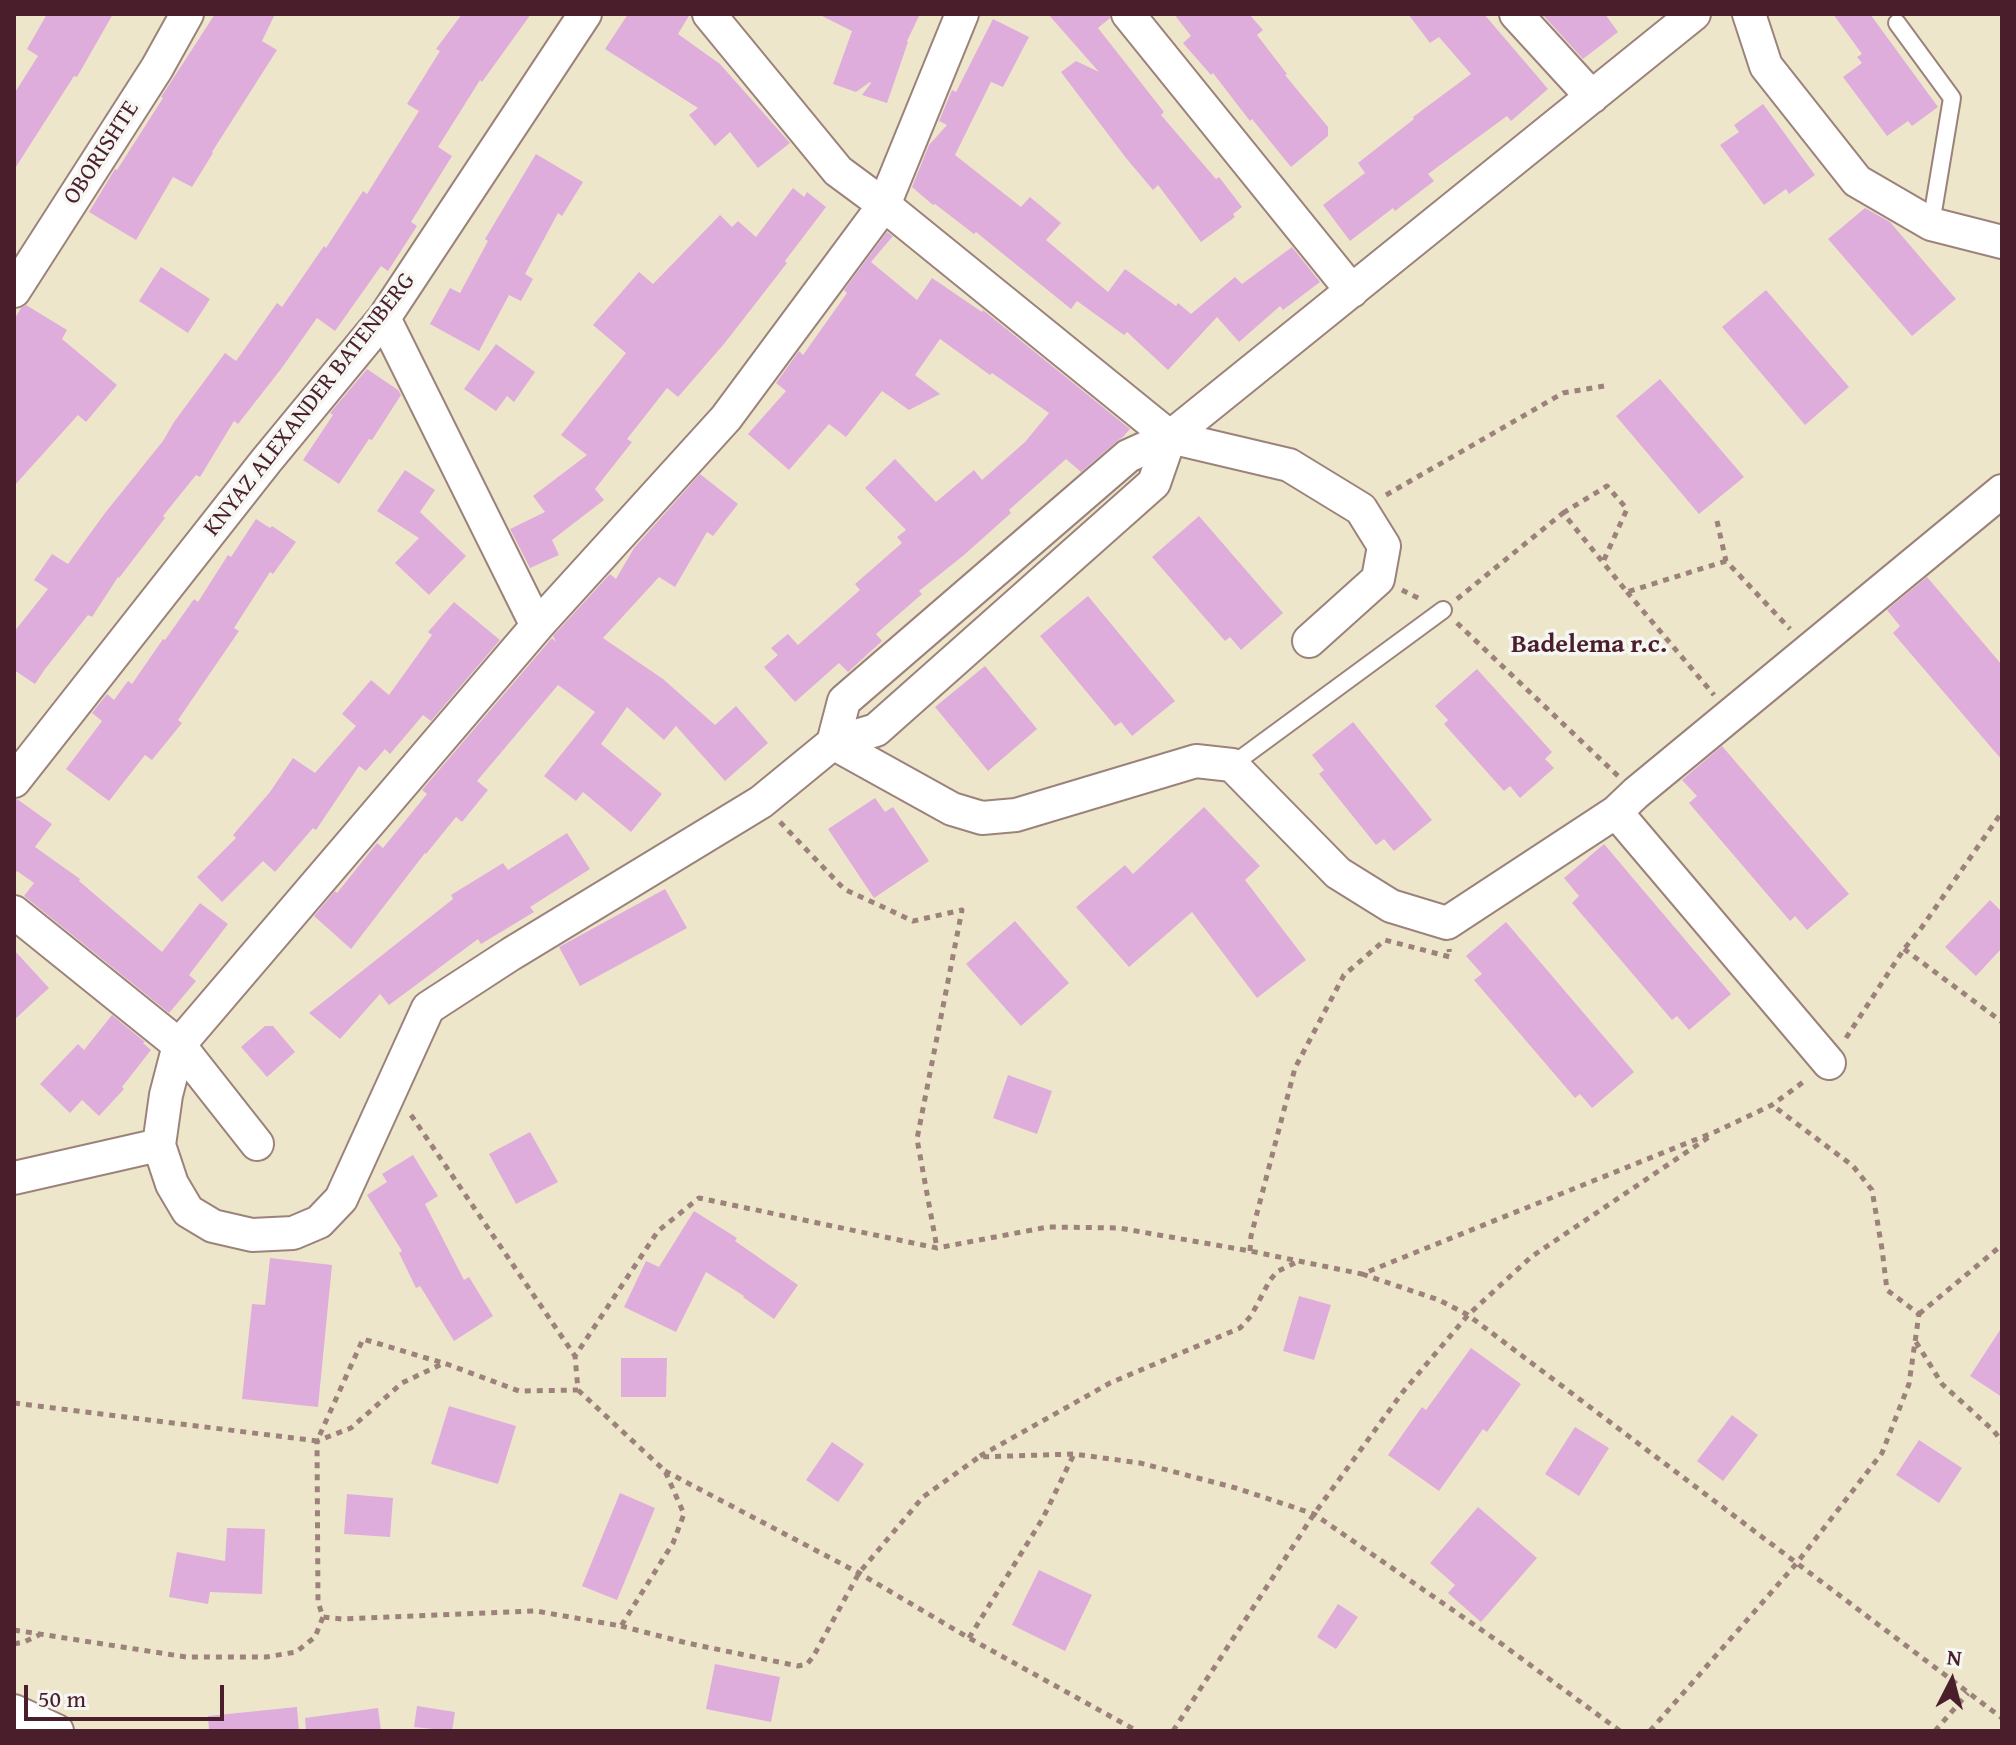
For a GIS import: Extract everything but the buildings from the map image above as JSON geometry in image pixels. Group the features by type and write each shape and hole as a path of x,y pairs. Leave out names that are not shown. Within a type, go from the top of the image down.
{"street":[{"name":"OBORISHTE","path":"18,276 157,68 187,14"},
{"name":"KNYAZ ALEXANDER BATENBERG","path":"14,781 266,461 384,318 585,14"},
{"path":"709,14 838,171 1170,437 1289,465 1361,509 1384,546 1378,579 1309,641"},
{"path":"962,14 884,205 726,418 537,626 179,1045 166,1095 159,1145 172,1184 188,1211 213,1226 252,1235 293,1233 319,1222 341,1199 428,1008 761,802 833,743 844,701 1128,456 1170,437 1694,14"},
{"path":"1128,14 1352,291"},
{"path":"1516,14 1592,97"},
{"path":"1749,14 1766,66 1857,181 1931,224 2002,242"},
{"path":"384,318 537,626"},
{"path":"833,743 952,809 982,818 1016,815 1196,761 1232,765 1338,873 1391,906 1447,923 1626,802 2002,491"},
{"path":"1626,802 1829,1063"},
{"path":"14,912 179,1045 257,1144"},
{"path":"14,1178 159,1145"},
{"path":"14,1711 57,1731"}],"lane":[{"path":"1897,23 1952,98 1931,224"},
{"path":"1232,765 1443,610"}],"path":[{"path":"1361,509 1563,393 1604,386"},
{"path":"1443,610 1563,513 1607,486 1627,509 1603,562"},
{"path":"1563,513 1730,715"},
{"path":"1717,521 1726,561 1810,649"},
{"path":"1627,592 1726,561"},
{"path":"1378,579 1443,610 1626,802"},
{"path":"761,802 844,889 913,921 962,910 917,1139 937,1248"},
{"path":"1362,1274 1717,1131 1772,1105 1829,1063 1904,949 2002,812"},
{"path":"1250,1251 1251,1236 1295,1068 1344,975 1385,940 1450,957 1447,923"},
{"path":"1904,949 2002,1022"},
{"path":"392,1087 575,1356 578,1390 665,1471 859,1573 1137,1731"},
{"path":"1772,1105 1853,1166 1872,1190 1887,1290 1919,1314"},
{"path":"1173,1731 1314,1514 1402,1393 1468,1315 1531,1257 1717,1131"},
{"path":"575,1356 658,1231 699,1198 937,1248 1048,1227 1119,1228 1362,1274 1439,1300 1468,1315 2002,1718"},
{"path":"1650,1731 1796,1564 1882,1453 1909,1384 1919,1314 2002,1245"},
{"path":"323,1617 342,1619 536,1611 621,1626 798,1666 807,1664 859,1573 923,1497 979,1457 1110,1383 1240,1328 1251,1316 1270,1280 1278,1271 1296,1262"},
{"path":"14,1630 186,1657 266,1657 296,1652 315,1637 323,1617 318,1602 317,1441 363,1339 444,1363 519,1391 578,1390"},
{"path":"1915,1341 1942,1384 2002,1442"},
{"path":"14,1403 317,1441 351,1428 402,1383 444,1363"},
{"path":"979,1457 1074,1454 1140,1463 1236,1488 1314,1514 1620,1731"},
{"path":"969,1638 1043,1518 1074,1454"},
{"path":"621,1626 673,1543 684,1514 665,1471"},
{"path":"14,1644 40,1634"},
{"path":"1935,1731 1968,1693"}],"district":[{"name":"Badelema r.c.","path":"1589,645"}]}
